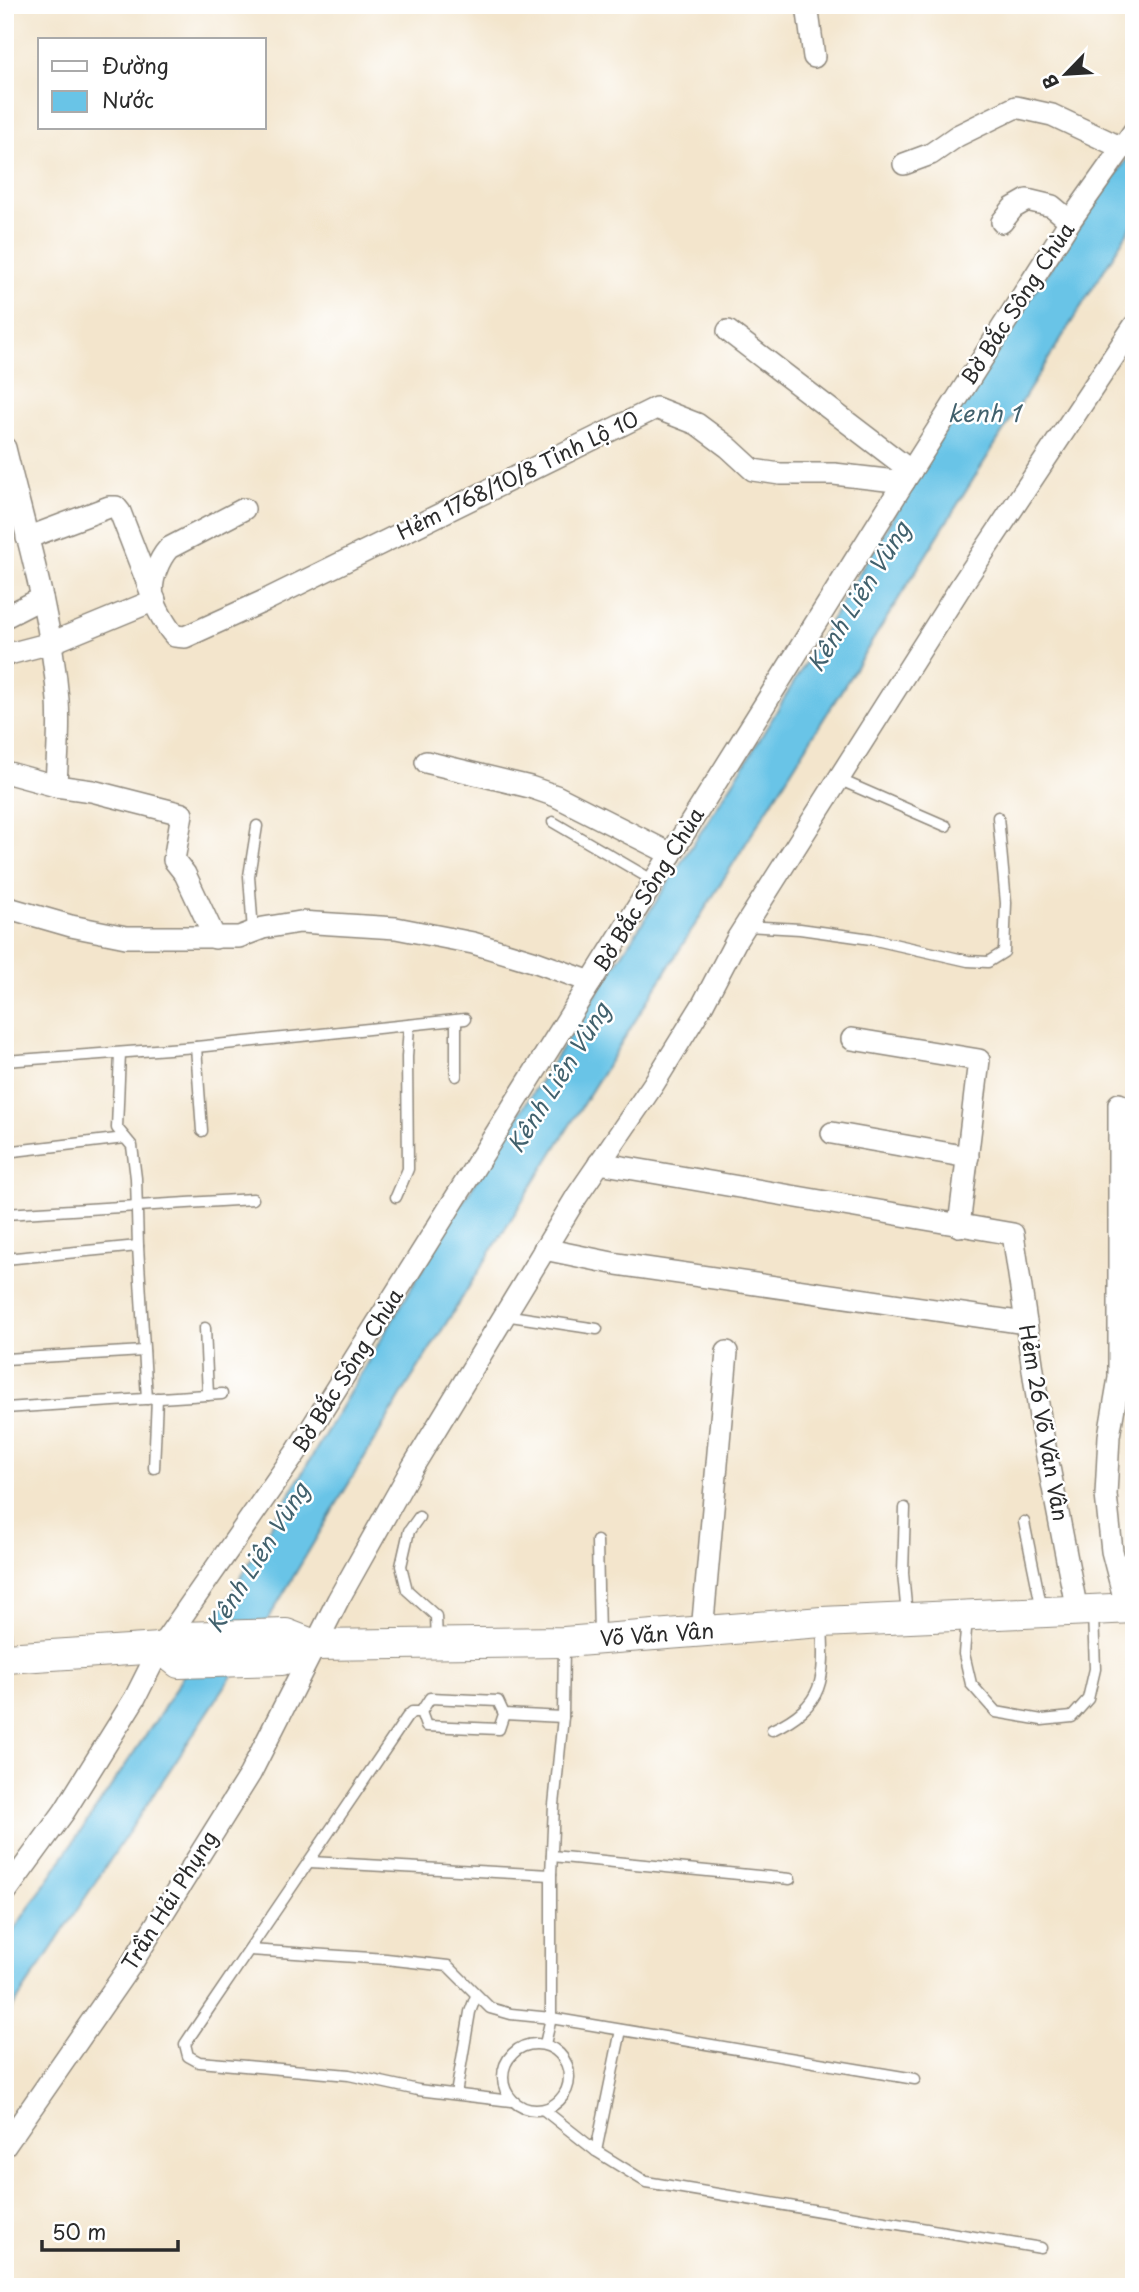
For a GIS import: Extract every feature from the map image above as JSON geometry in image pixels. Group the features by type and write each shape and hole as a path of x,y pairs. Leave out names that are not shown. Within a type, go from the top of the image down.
{"street":[{"path":"807,5 814,57"},
{"path":"904,164 931,154 957,136 1016,107 1052,115 1128,139"},
{"name":"Bờ Bắc Sông Chùa","path":"5,1893 64,1812 135,1698 174,1649 907,477 1070,220 1128,139"},
{"path":"1002,222 1013,208 1027,200 1052,206 1070,220"},
{"name":"Trần Hải Phụng","path":"5,2146 132,1963 250,1774 314,1645 411,1468 544,1249 699,1012 746,926 961,586 1134,326"},
{"path":"728,331 907,477"},
{"name":"Hẻm 1768/10/8 Tỉnh Lộ 10","path":"153,598 169,630 175,636 185,637 264,601 656,408 697,424 753,470 780,474 907,477"},
{"path":"5,448 51,643 59,718 56,786"},
{"path":"27,538 116,507 153,598"},
{"path":"153,598 157,565 160,557 169,548 244,509"},
{"path":"5,617 42,598"},
{"path":"5,655 51,643 153,598"},
{"path":"426,762 530,787 556,796 671,854"},
{"path":"5,772 182,814 174,860 186,874 215,938"},
{"path":"5,907 71,926 126,937 239,937 300,922 396,928 473,943 591,982"},
{"path":"599,1163 959,1226 979,1060 852,1039"},
{"path":"1119,1104 1119,1378 1109,1436 1106,1495 1112,1551 1131,1608"},
{"path":"832,1133 968,1157"},
{"name":"Hẻm 26 Võ Văn Vân","path":"959,1226 1013,1234 1042,1431 1085,1610"},
{"path":"544,1249 617,1264 1026,1323"},
{"path":"702,1632 727,1353"},
{"name":"Võ Văn Vân","path":"6,1658 174,1649 437,1642 564,1642 822,1622 1131,1608"}],"lane":[{"path":"838,779 946,826"},
{"path":"746,926 800,929 871,939 968,961 988,962 1004,952 1006,903 998,817"},
{"path":"553,822 654,881"},
{"path":"253,932 249,876 257,826"},
{"path":"5,1061 197,1047 461,1020 456,1076"},
{"path":"396,1197 408,1169 409,1025"},
{"path":"197,1047 202,1131"},
{"path":"120,1053 117,1128 132,1146 136,1178 144,1351 152,1399 154,1468"},
{"path":"5,1153 125,1138"},
{"path":"5,1214 253,1199"},
{"path":"5,1259 138,1246"},
{"path":"504,1315 597,1329"},
{"path":"205,1328 208,1395"},
{"path":"5,1359 144,1351"},
{"path":"5,1408 222,1394"},
{"path":"905,1508 903,1573 907,1619"},
{"path":"419,1517 409,1531 401,1566 407,1590 436,1616 437,1642"},
{"path":"1024,1522 1043,1612"},
{"path":"597,1541 599,1639"},
{"path":"967,1616 964,1654 971,1684 996,1712 1042,1720 1072,1717 1088,1699 1095,1669 1085,1610"},
{"path":"772,1730 797,1718 821,1686 825,1664 822,1622"},
{"path":"5,1623 6,1658"},
{"path":"545,2044 551,2018 551,1875 562,1717 564,1642"},
{"path":"430,1698 498,1701 504,1714 499,1729 426,1726 421,1712 430,1698"},
{"path":"421,1712 412,1712 408,1717 185,2043 188,2056 199,2062 349,2075 418,2090 511,2101 527,2110 544,2110 559,2102 569,2087 569,2069 560,2053 545,2044 527,2044 512,2052 503,2068 503,2085 511,2101"},
{"path":"504,1714 562,1717"},
{"path":"552,1856 790,1879"},
{"path":"310,1862 551,1875"},
{"path":"250,1950 448,1966 491,2008 510,2014 551,2018 915,2079"},
{"path":"456,2094 470,2012 476,1996"},
{"path":"596,2151 621,2030"},
{"path":"544,2110 596,2151 646,2182 1041,2248"}],"water":[{"name":"kenh 1","path":"1134,149 1134,222 402,1394 257,1638 5,2019 5,1943 162,1711 456,1212 749,757 963,400"}],"water label":[{"name":"Kênh Liên Vùng","path":"859,597"},
{"name":"Kênh Liên Vùng","path":"559,1078"},
{"name":"Kênh Liên Vùng","path":"258,1558"}]}
